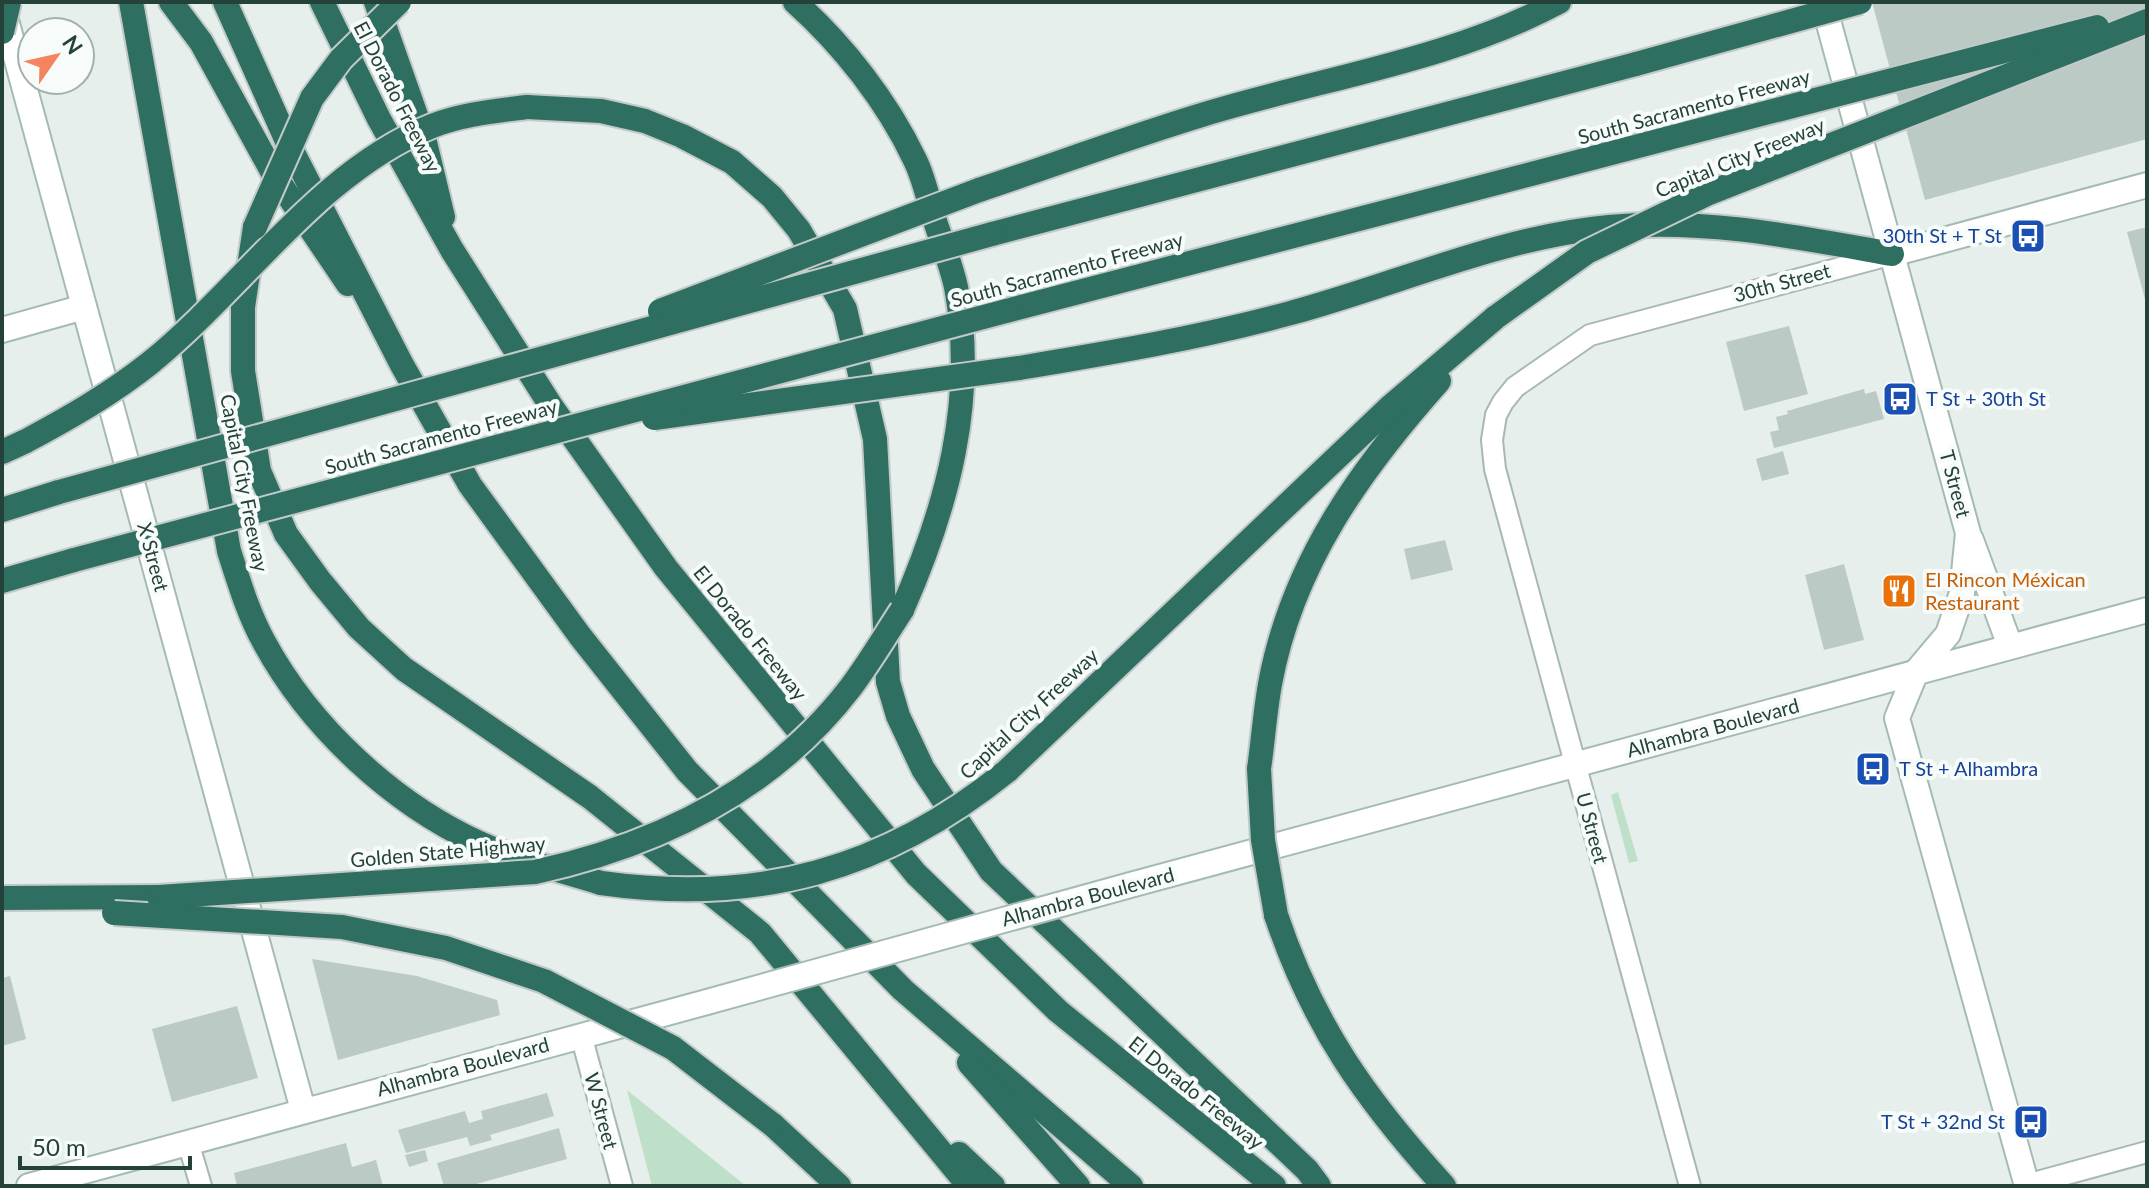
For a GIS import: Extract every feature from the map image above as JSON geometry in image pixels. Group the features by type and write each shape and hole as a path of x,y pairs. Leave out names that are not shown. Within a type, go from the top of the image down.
{"highway":[{"path":"2,32 9,2"},
{"name":"Capital City Freeway","path":"131,2 155,122 229,551 243,597 263,641 281,669 343,745 381,781 429,815 480,844 601,883 682,892 720,891 806,877 887,849 965,805 1007,771 1390,407 1496,317 1587,252 1709,193 2147,21"},
{"path":"171,2 201,42 273,173 402,365"},
{"path":"225,2 287,141 402,365 470,485 580,636 677,759 903,990 1078,1186"},
{"name":"El Dorado Freeway","path":"322,2 379,119 452,250 551,406 666,568 916,874 1058,1011 1274,1186"},
{"path":"376,2 424,138 452,250"},
{"path":"399,2 341,59 312,98 255,227 243,307 243,371 259,471 286,534 359,628 404,669 590,797 760,933 969,1186"},
{"name":"Golden State Highway","path":"2,900 159,897 535,872 593,859 635,844 727,799 799,745 852,686 902,610 941,511 959,427 963,355 956,286 910,150 872,89 832,39 795,2"},
{"path":"524,363 979,190 1204,114 1468,42 1518,24 1559,2"},
{"path":"2,510 992,234 1860,2"},
{"name":"South Sacramento Freeway","path":"2,581 1006,311 2147,14"},
{"path":"2,452 92,405 149,364 340,181 381,151 433,125 483,112 527,107 601,111 645,121 732,162 772,197 799,230 845,309 872,425 888,682 898,716 923,769 991,871 1307,1170 1319,1186"},
{"path":"552,432 1019,368 1164,343 1287,314 1555,235 1607,227 1711,225 1892,254"},
{"path":"1444,1186 1362,1089 1322,1027 1293,965 1276,915 1263,840 1259,769 1270,684 1280,641 1331,520 1379,449 1496,317"},
{"path":"2,900 114,913 342,927 446,948 544,981 673,1048 773,1125 839,1186"},
{"path":"903,990 1131,1186"},
{"path":"885,1084 993,1186"}],"main road":[{"name":"T Street","path":"1823,2 1968,533 1962,593 1948,634 1916,672 1897,718 2026,1186"},
{"name":"X Street","path":"2,4 303,1110"},
{"name":"30th Street","path":"1892,254 2147,185"},
{"path":"2,330 84,307"},
{"path":"1968,533 2010,646"},
{"name":"Alhambra Boulevard","path":"29,1186 2147,610"}],"street":[{"name":"30th Street","path":"1495,469 1492,440 1496,415 1503,402 1515,387 1590,335 1892,254"},
{"name":"U Street","path":"1495,469 1690,1186"},
{"name":"W Street","path":"581,1035 622,1186"},
{"path":"188,1142 201,1186"},
{"path":"2026,1186 2147,1152"}],"green space":[{"path":"1618,792 1638,861 1629,863 1611,795"},
{"path":"627,1090 746,1186 652,1186"}],"building":[{"path":"1872,2 2147,2 2147,139 1925,200"},
{"path":"2147,227 2147,303 2146,303 2127,232"},
{"path":"1789,326 1808,394 1744,411 1726,342"},
{"path":"1864,389 1865,394 1876,391 1884,419 1774,448 1770,432 1779,430 1776,417"},
{"path":"1783,451 1789,474 1762,481 1756,459"},
{"path":"1445,540 1453,570 1411,580 1404,549"},
{"path":"1844,564 1864,640 1824,650 1805,575"},
{"path":"312,959 417,976 497,1000 500,1015 338,1060"},
{"path":"10,976 26,1039 2,1046 2,978"},
{"path":"237,1006 258,1078 172,1102 152,1029"},
{"path":"547,1093 554,1116 490,1135 492,1140 470,1146 467,1137 406,1153 398,1130 465,1111 469,1123 483,1119 481,1111"},
{"path":"559,1128 567,1159 469,1186 444,1186 437,1163"},
{"path":"346,1143 352,1167 376,1160 383,1186 237,1186 234,1173"},
{"path":"425,1150 428,1161 409,1167 405,1155"}],"place":[{"name":"30th St + T St","path":"2028,236"},
{"name":"T St + 30th St","path":"1900,399"},
{"name":"El Rincon Méxican Restaurant","path":"1899,591"},
{"name":"T St + Alhambra","path":"1873,769"},
{"name":"T St + 32nd St","path":"2031,1122"}]}
